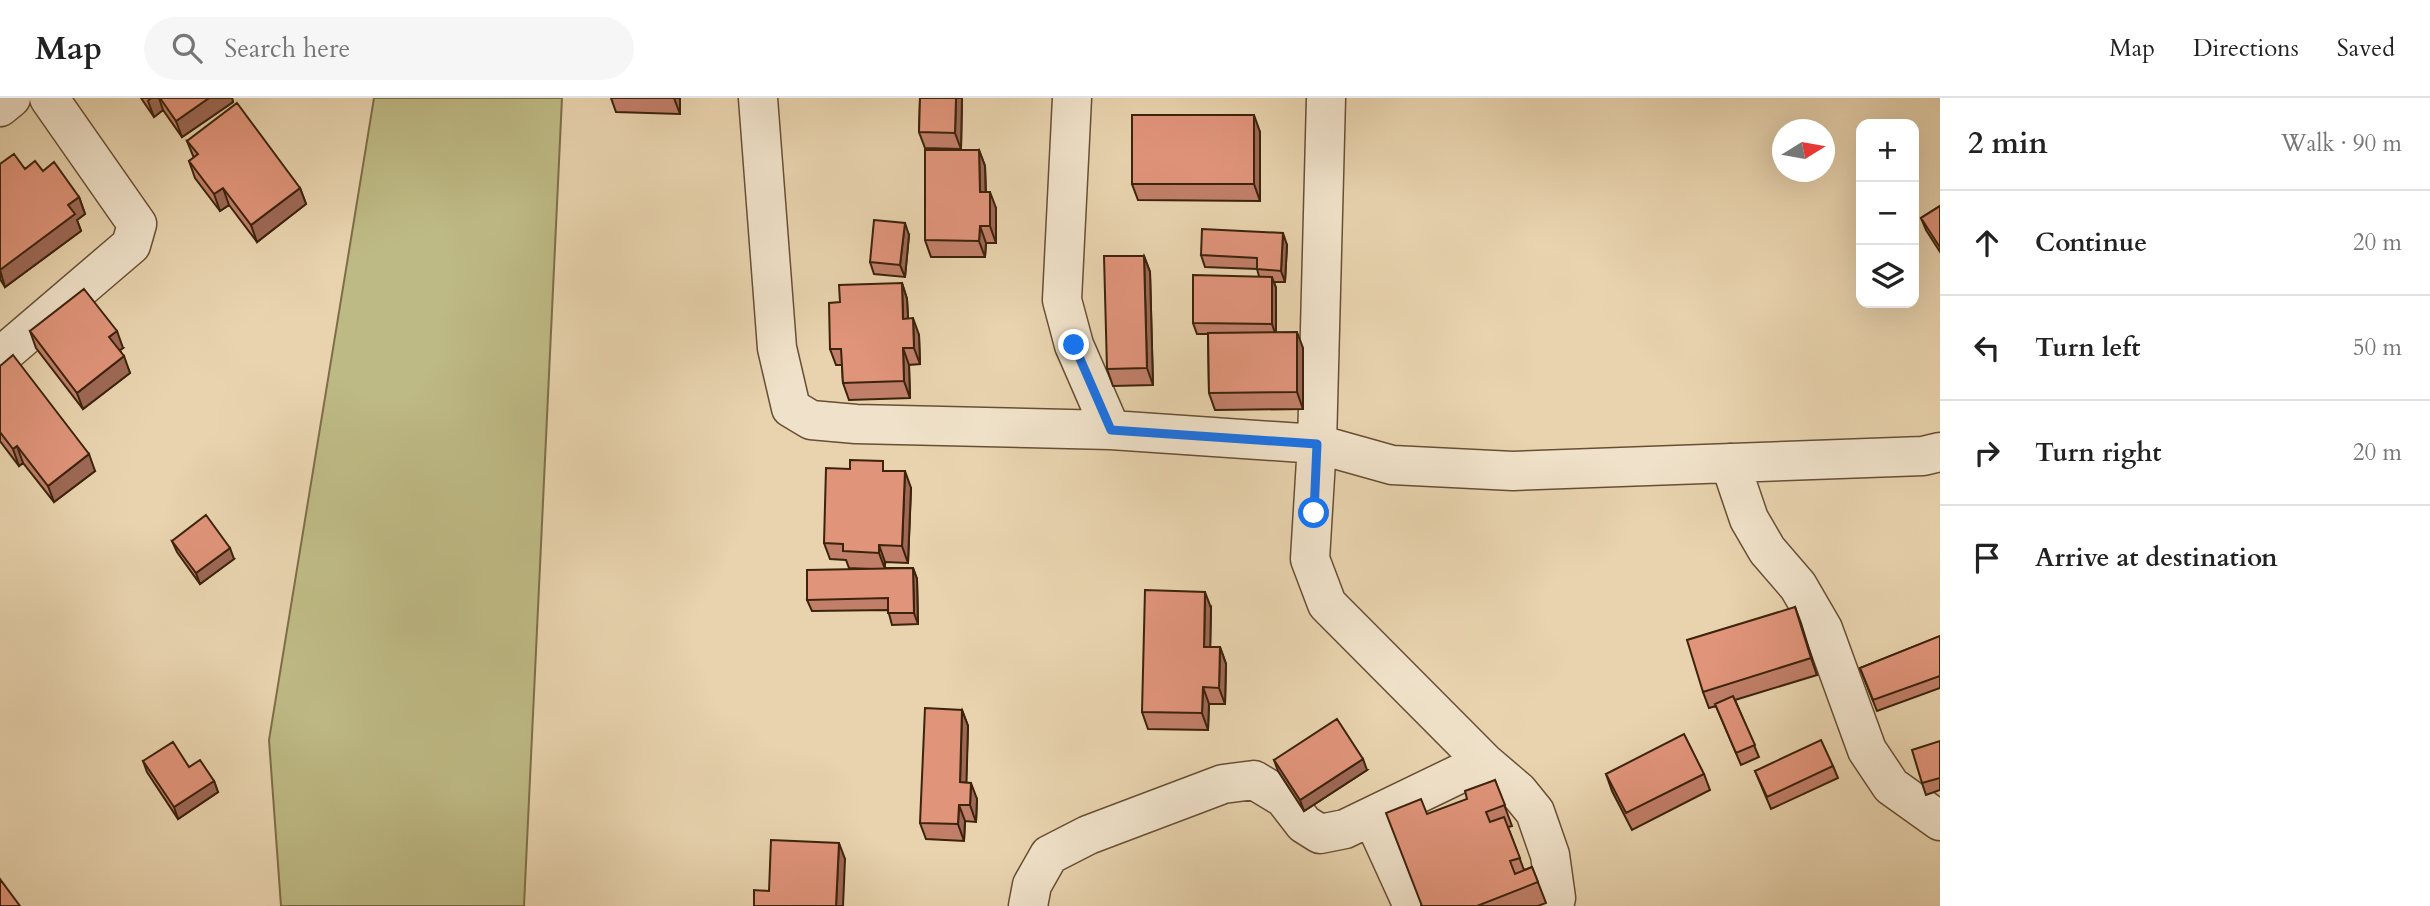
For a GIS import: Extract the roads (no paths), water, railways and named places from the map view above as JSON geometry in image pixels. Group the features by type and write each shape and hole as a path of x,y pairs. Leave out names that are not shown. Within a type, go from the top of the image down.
{"street":[{"path":"0,107 11,98"},
{"path":"0,357 131,246 137,224 49,98"},
{"path":"758,98 777,348 791,408 811,420 856,424 1111,430 1317,444 1392,465 1513,471 1923,456 1940,452"},
{"path":"1072,98 1062,300 1074,345 1111,430"},
{"path":"1326,98 1317,444 1310,559 1327,604 1484,762 1518,792 1535,812 1550,855 1556,898 1553,906"},
{"path":"1730,463 1749,519 1767,550 1797,586 1823,629 1867,750 1891,786 1940,821"},
{"path":"1028,906 1032,885 1049,855 1088,835 1223,783 1254,780 1284,798 1304,824 1321,834 1345,829 1484,762"},
{"path":"1372,816 1413,906"}]}
